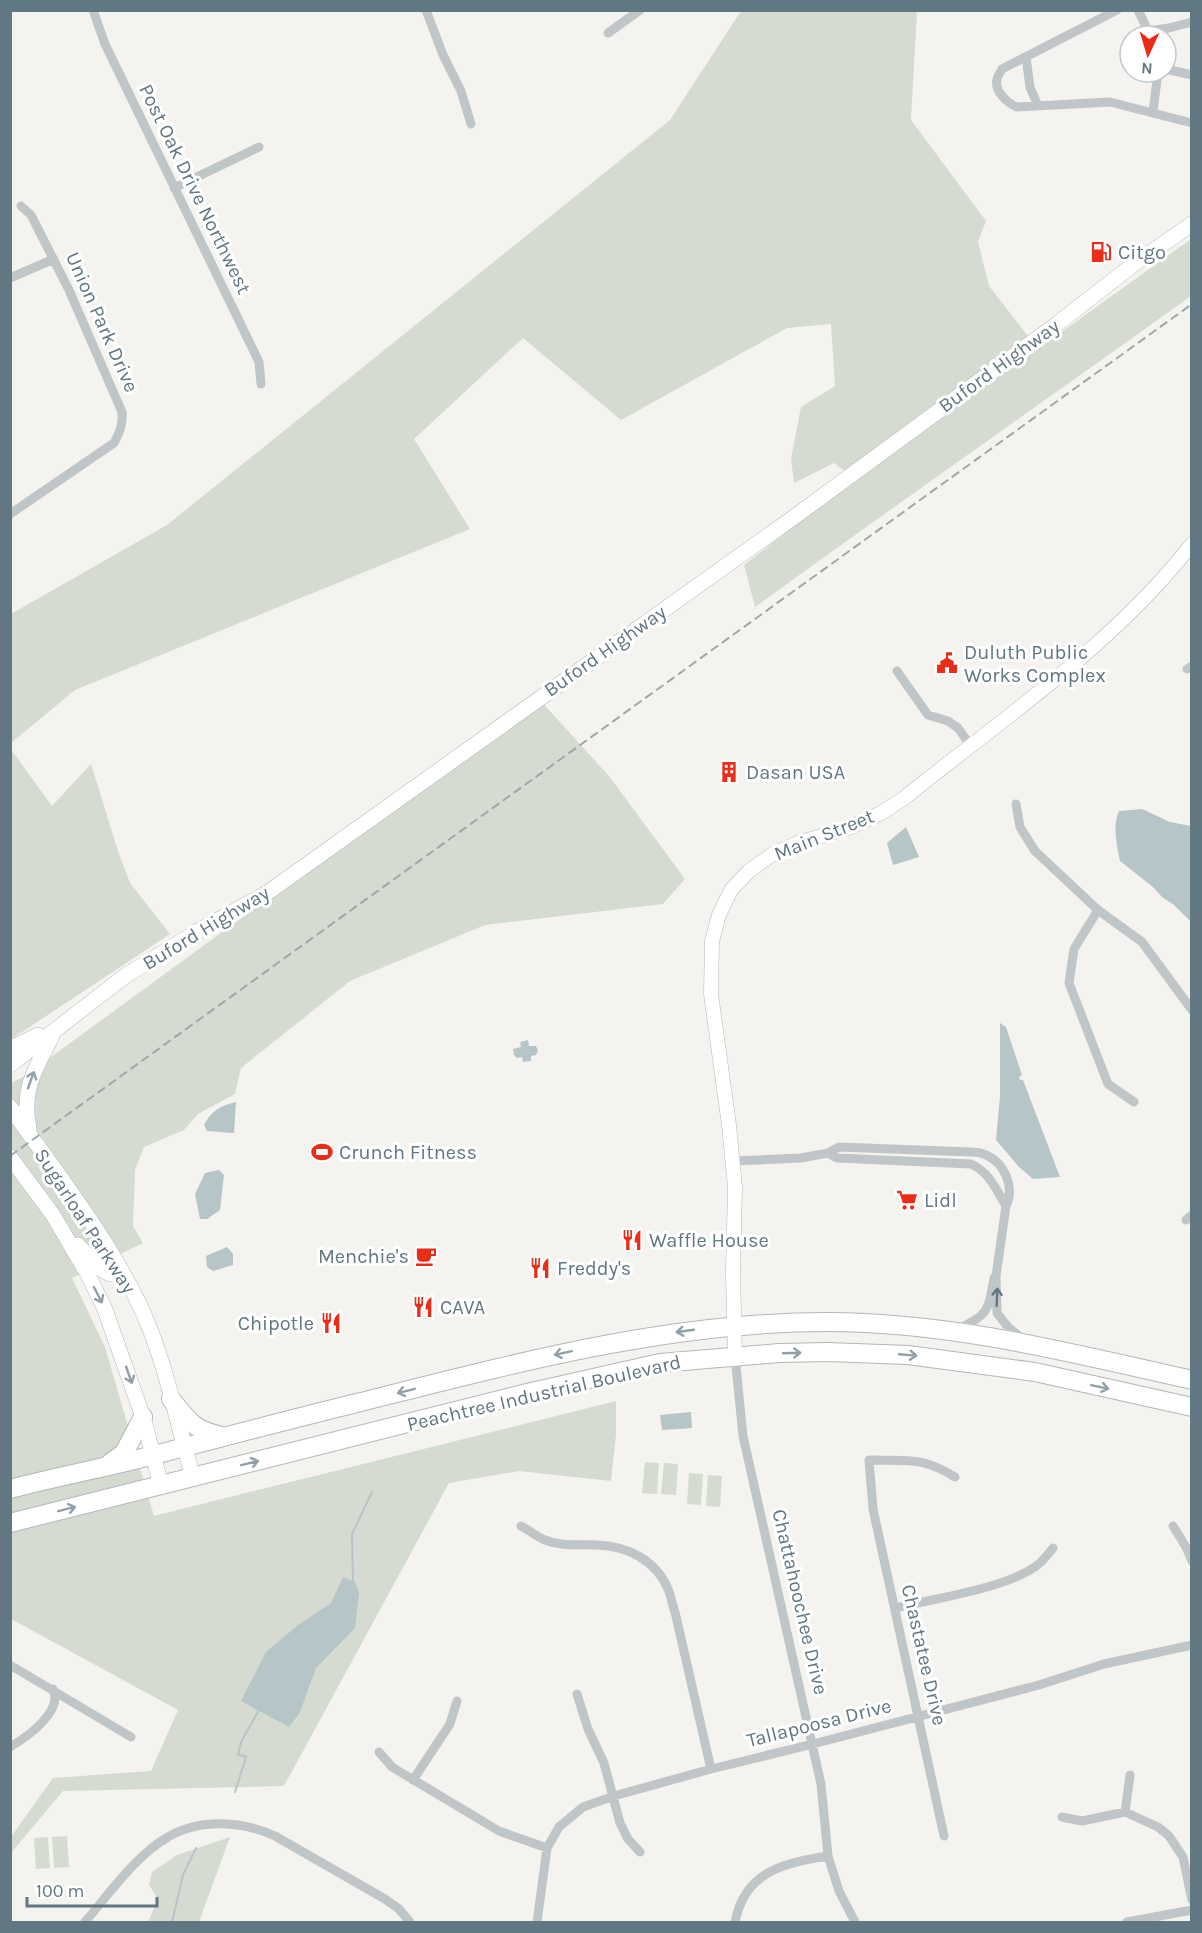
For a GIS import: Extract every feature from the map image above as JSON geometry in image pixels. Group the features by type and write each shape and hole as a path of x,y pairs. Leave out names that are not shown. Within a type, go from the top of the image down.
{"highway":[{"name":"Peachtree Industrial Boulevard","path":"10,1489 530,1360 636,1338 734,1325 831,1322 906,1326 1026,1343 1191,1380"},
{"name":"Peachtree Industrial Boulevard","path":"10,1523 648,1366 735,1356 828,1352 908,1355 1035,1372 1191,1407"},
{"path":"171,1399 192,1425 205,1433 224,1437"},
{"path":"108,1465 124,1453 143,1417"}],"main road":[{"name":"Buford Highway","path":"10,1065 125,976 198,931 267,893 790,520 1191,224"},
{"path":"10,1049 41,1034 56,1030"},
{"path":"30,1135 26,1116 26,1097 31,1078 56,1030"},
{"name":"Sugarloaf Parkway","path":"10,1107 95,1229 147,1322 194,1477"},
{"name":"Sugarloaf Parkway","path":"10,1157 53,1215 104,1307 143,1417 161,1485"},
{"path":"53,1215 99,1268 110,1274 121,1272"}],"street":[{"name":"Post Oak Drive Northwest","path":"93,10 105,44 259,362 261,384"},
{"path":"426,10 443,55 461,91 471,124"},
{"path":"608,33 640,10"},
{"path":"1117,10 1002,69 997,78 1000,91 1011,105 1017,107 1110,102 1191,123"},
{"path":"1138,10 1145,24"},
{"path":"1026,57 1030,87 1038,106"},
{"path":"1153,112 1156,84"},
{"path":"174,188 259,147"},
{"name":"Union Park Drive","path":"10,514 114,443 120,432 122,412 54,259 31,215 21,206"},
{"path":"10,278 54,259"},
{"name":"Main Street","path":"735,1356 735,1187 711,994 712,941 719,915 731,890 749,871 773,854 798,843 851,827 881,813 903,799 1040,693 1098,644 1172,570 1191,544"},
{"path":"897,671 928,715 948,721 958,728 970,745"},
{"path":"1016,804 1020,827 1035,851 1098,910 1142,942 1191,1010"},
{"path":"1098,910 1074,949 1069,983 1108,1084 1134,1102"},
{"path":"733,1161 801,1158 828,1153 839,1147 986,1154 997,1161 1007,1178 1009,1194 1005,1206 996,1276 997,1313 1008,1327 1026,1343"},
{"path":"828,1153 837,1158 971,1164 993,1182 1005,1206"},
{"path":"952,1333 983,1316 990,1304 996,1276"},
{"name":"Chattahoochee Drive","path":"735,1356 743,1437 813,1744 821,1784 828,1856 839,1891 855,1923"},
{"name":"Chastatee Drive","path":"944,1836 876,1520 869,1460 920,1461 955,1477"},
{"path":"521,1526 545,1540 567,1545 617,1546 634,1552 659,1574 668,1589 675,1612 711,1769"},
{"path":"1173,1526 1186,1547 1191,1561"},
{"path":"896,1608 1006,1582 1040,1563 1053,1548"},
{"name":"Tallapoosa Drive","path":"537,1923 547,1848 559,1827 583,1807 711,1769 1039,1685 1104,1664 1191,1645"},
{"path":"10,1665 131,1737"},
{"path":"10,1747 25,1738 51,1712 56,1702 53,1689"},
{"path":"577,1694 588,1729 604,1763 620,1823 628,1839 640,1852"},
{"path":"413,1780 450,1724 457,1701"},
{"path":"379,1752 392,1767 499,1831 547,1848"},
{"path":"1125,1812 1130,1775"},
{"path":"1062,1817 1082,1821 1125,1812 1158,1827 1177,1846 1183,1857 1191,1900"},
{"path":"85,1923 132,1867 155,1846 186,1829 221,1824 258,1828 275,1836 385,1899 399,1909 410,1923"},
{"path":"735,1923 737,1911 759,1879 774,1869 794,1861 828,1856"},
{"path":"1127,1923 1191,1910"}],"shaded area":[{"path":"741,11 917,11 911,120 986,221 978,242 989,286 1038,349 1191,239 1191,296 755,607 744,565 855,479 834,463 794,483 791,459 801,407 835,386 831,324 787,328 621,420 523,338 414,439 470,529 75,690 11,743 11,614 167,525 670,120"},
{"path":"538,698 609,776 685,879 663,904 485,925 350,981 241,1068 235,1094 198,1114 184,1130 144,1147 135,1170 133,1226 143,1243 72,1278 105,1347 154,1516 616,1401 616,1435 611,1481 519,1471 449,1483 284,1786 63,1791 11,1853 11,1837 53,1778 151,1771 178,1710 11,1619 11,1083 25,1076 333,851"},
{"path":"10,748 52,806 91,764 130,883 170,934 10,1040"},
{"path":"1142,809 1170,822 1191,826 1191,922 1174,905 1120,861 1115,829 1119,811"},
{"path":"906,827 919,857 893,865 887,843"},
{"path":"1000,1023 1006,1027 1022,1075 1019,1077 1020,1080 1023,1080 1060,1177 1033,1179 1019,1167 996,1140 1000,1096"},
{"path":"528,1040 529,1046 536,1046 538,1051 536,1055 531,1056 531,1061 523,1062 522,1057 517,1058 514,1055 513,1049 521,1047 520,1042"},
{"path":"236,1102 234,1133 207,1131 204,1125 213,1113 221,1107"},
{"path":"219,1170 224,1175 220,1210 207,1219 200,1219 195,1194 205,1173"},
{"path":"227,1247 233,1254 233,1265 213,1271 207,1267 206,1256"},
{"path":"691,1412 692,1428 662,1430 660,1415"},
{"path":"645,1462 659,1463 657,1494 642,1493"},
{"path":"664,1463 678,1464 676,1495 661,1494"},
{"path":"689,1473 703,1474 701,1505 687,1504"},
{"path":"708,1475 722,1476 720,1507 706,1506"},
{"path":"343,1577 355,1582 359,1593 355,1628 316,1668 300,1712 289,1727 241,1701 266,1652 298,1625 331,1603"},
{"path":"67,1836 69,1867 54,1868 52,1837"},
{"path":"48,1837 50,1868 36,1869 34,1838"},
{"path":"230,1837 199,1922 148,1922 158,1899 149,1885 152,1872 177,1855"}],"waterway":[{"path":"353,1584 352,1534 372,1492"},
{"path":"235,1792 246,1757 238,1754 242,1740 259,1710"},
{"path":"172,1922 183,1875 196,1848"}],"railway":[{"path":"10,1156 1192,304"}],"place":[{"name":"Citgo","path":"1101,252"},
{"name":"Duluth Public Works Complex","path":"947,663"},
{"name":"Dasan USA","path":"729,772"},
{"name":"Crunch Fitness","path":"322,1152"},
{"name":"Lidl","path":"907,1200"},
{"name":"Waffle House","path":"632,1240"},
{"name":"Menchie's","path":"426,1256"},
{"name":"Freddy's","path":"540,1268"},
{"name":"CAVA","path":"423,1307"},
{"name":"Chipotle","path":"331,1323"}]}
